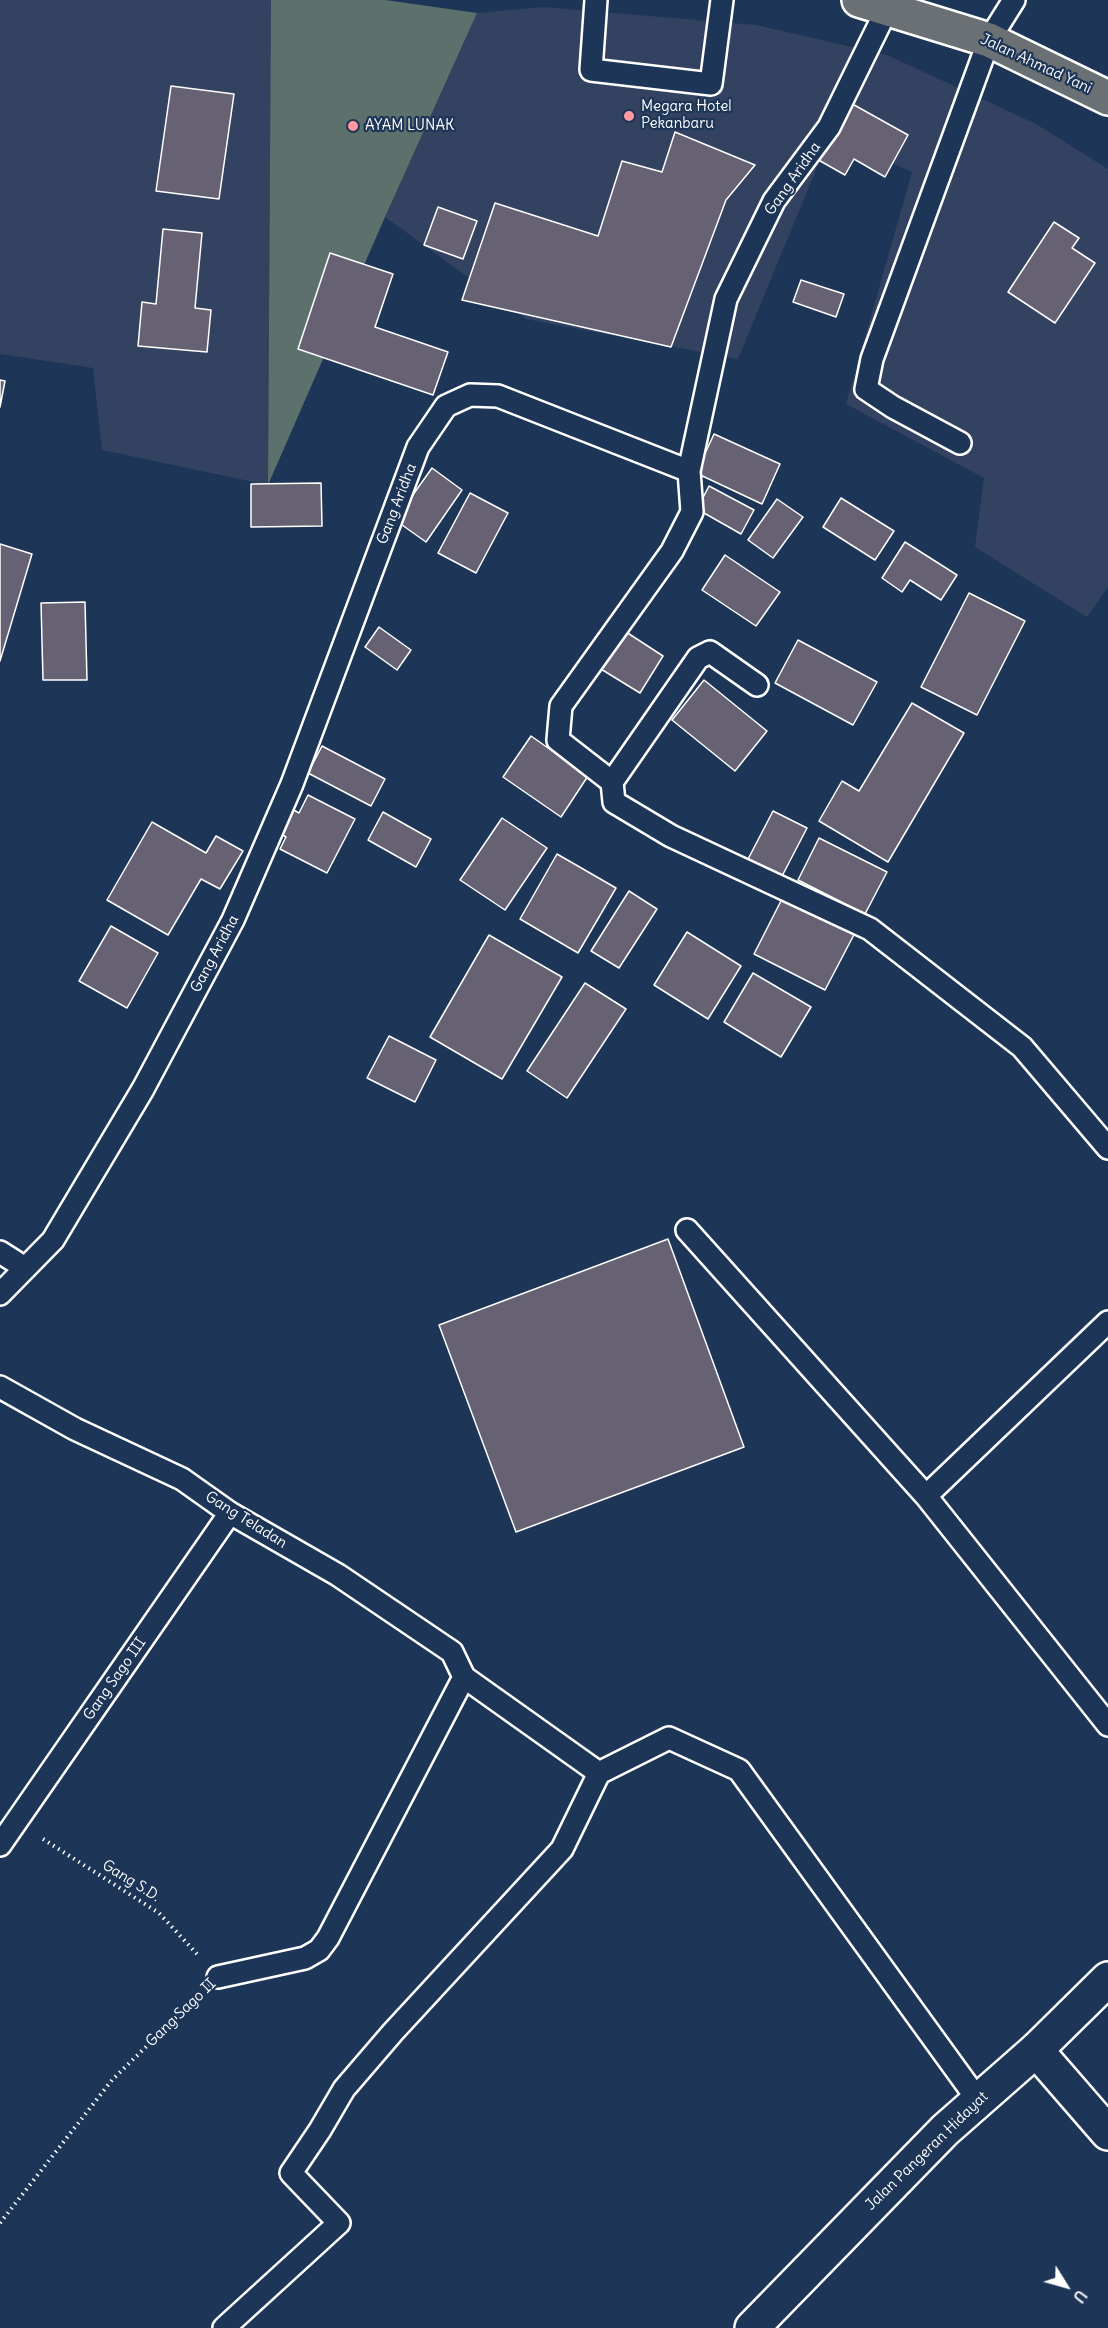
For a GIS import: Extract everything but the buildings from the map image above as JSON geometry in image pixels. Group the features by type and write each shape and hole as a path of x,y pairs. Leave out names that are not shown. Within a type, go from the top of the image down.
{"main road":[{"name":"Jalan Ahmad Yani","path":"874,4 989,40 1108,98"},
{"name":"Jalan Pangeran Hidayat","path":"752,2328 945,2130 1036,2050 1108,1979"},
{"path":"1036,2050 1108,2133"}],"lane":[{"path":"596,0 591,70 711,84 722,0"},
{"path":"960,443 893,407 866,389 872,359 989,40 1014,0"},
{"name":"Gang Aridha","path":"3,1290 53,1240 143,1089 233,920 292,784 418,447 446,406 470,395 498,396 689,471 726,299 774,201 829,127 874,4"},
{"path":"612,782 558,740 561,706 672,551 692,512 689,471"},
{"path":"757,685 710,652 698,658 612,782 614,802 671,836 870,929 1022,1047 1108,1148"},
{"path":"687,1230 926,1496 1108,1725"},
{"path":"0,1252 25,1268"},
{"path":"926,1496 1108,1322"},
{"name":"Gang Teladan","path":"0,1387 75,1429 182,1479 230,1513 338,1575 452,1652 463,1681"},
{"name":"Gang Sago III","path":"0,1845 230,1513"},
{"path":"463,1681 599,1773"},
{"name":"Gang Sago II","path":"218,1977 305,1958 319,1950 328,1938 463,1681"},
{"path":"224,2328 339,2223 291,2173 344,2089 393,2032 562,1849 599,1773 669,1738 739,1770 978,2100"}],"path":[{"name":"Gang S.D.","path":"16,1822 159,1913 218,1977"},
{"name":"Gang Sago II","path":"0,2223 112,2080 218,1977"}],"shaded area":[{"path":"0,0 271,0 268,485 102,450 93,368 0,354"},
{"path":"543,7 756,25 887,55 1036,124 1108,169 1108,587 1087,617 975,547 984,478 846,404 912,172 830,136 738,359 526,319 385,217 477,13"}],"green space":[{"path":"271,0 385,0 477,13 268,485"}],"place":[{"name":"Megara Hotel Pekanbaru","path":"629,116"},
{"name":"AYAM LUNAK","path":"353,126"}]}
